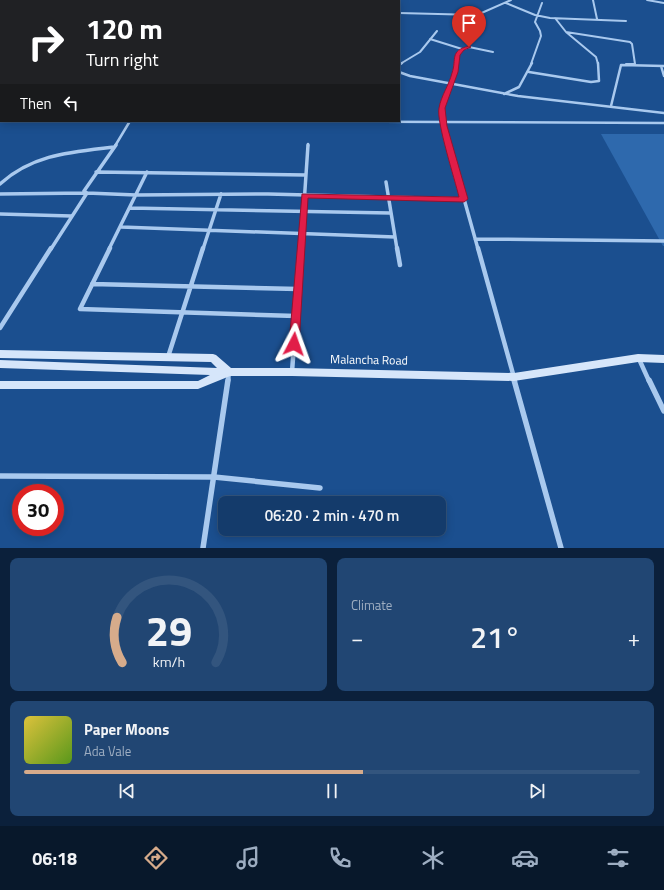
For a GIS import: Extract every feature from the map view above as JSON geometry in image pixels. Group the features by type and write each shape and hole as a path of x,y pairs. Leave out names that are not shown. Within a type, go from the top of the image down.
{"main road":[{"path":"0,354 213,358 229,372 198,385 0,385"},
{"name":"Malancha Road","path":"0,364 229,372 514,377 638,358 664,359"}],"street":[{"path":"400,13 482,14 511,0"},
{"path":"593,0 597,19"},
{"path":"647,0 664,3"},
{"path":"506,3 537,15 555,18 626,21"},
{"path":"504,94 520,87 529,72 541,42 542,33 535,22 542,3"},
{"path":"529,72 591,82 599,81 598,62 596,57 566,32 555,18"},
{"path":"400,64 420,52 436,31"},
{"path":"566,32 630,42 632,44 635,64"},
{"path":"430,39 462,49 473,47 494,52"},
{"path":"462,49 457,55 456,72 442,108 444,123 561,548"},
{"path":"612,106 620,66 624,64 662,66 664,76"},
{"path":"400,72 410,76 504,94 664,113"},
{"path":"87,193 84,191 129,122"},
{"path":"315,122 664,123"},
{"path":"292,372 308,144"},
{"path":"0,184 13,172 48,158 72,152 114,147"},
{"path":"96,172 306,176"},
{"path":"147,172 80,309 296,316"},
{"path":"386,182 400,265"},
{"path":"0,328 87,193"},
{"path":"0,194 221,194 464,199"},
{"path":"168,357 192,288 221,194"},
{"path":"130,208 216,211 390,212"},
{"path":"0,214 72,216"},
{"path":"121,227 210,229 395,237"},
{"path":"475,240 664,241"},
{"path":"92,284 192,288 298,289"},
{"path":"638,358 664,411"},
{"path":"203,548 229,372"},
{"path":"0,476 214,477 320,488"}],"shaded area":[{"path":"601,134 664,134 664,246 663,246"}],"route":[{"path":"294,344 304,195 464,199 444,126 442,108 456,72 457,55 459,51 469,47"}]}
